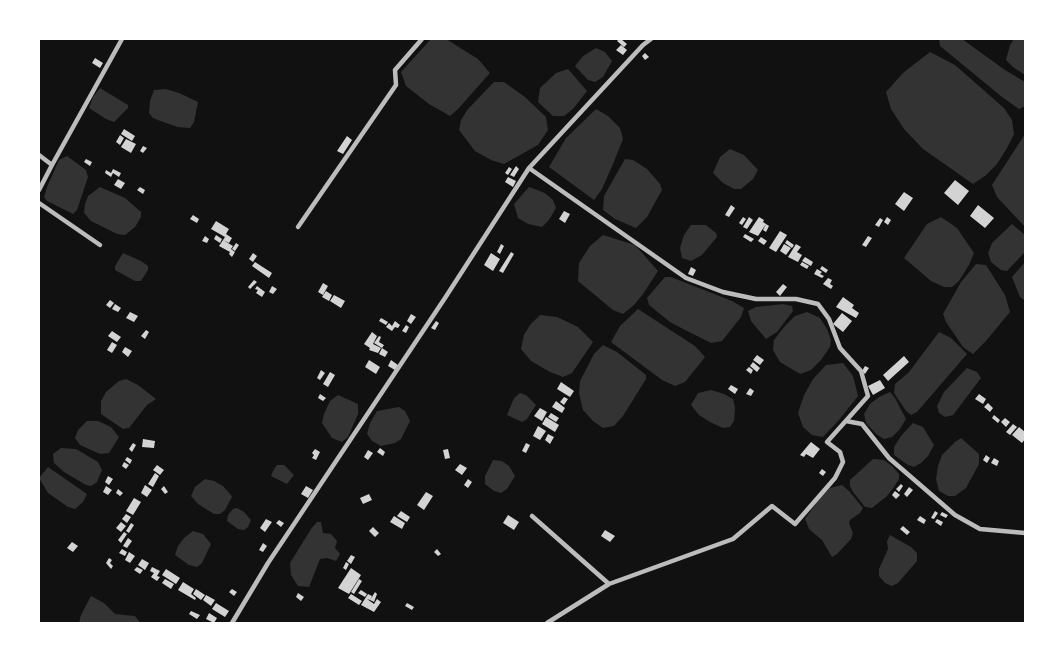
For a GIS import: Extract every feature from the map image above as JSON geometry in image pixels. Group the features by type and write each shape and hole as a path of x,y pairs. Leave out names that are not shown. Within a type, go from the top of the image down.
{"street":[{"path":"39,190 122,39"},
{"path":"298,227 396,85 395,70 422,39"},
{"path":"232,623 268,563 529,168 642,45 651,39"},
{"path":"39,155 52,165"},
{"path":"529,168 686,278 723,292 756,299 796,300 818,304 829,319 840,348 861,371 868,396 827,442 840,452 844,462 835,478 795,524 772,506 733,538 609,584 547,623"},
{"path":"39,203 100,245"},
{"path":"846,421 862,424 890,458 955,514 980,529 1025,533"},
{"path":"532,516 609,584"}],"shaded area":[{"path":"431,39 446,39 478,59 490,73 450,116 429,104 406,86 401,72"},
{"path":"939,39 962,39 1025,82 1025,106 1019,109 1002,97 940,46"},
{"path":"1014,39 1025,39 1025,75 1006,60 1010,45"},
{"path":"596,48 605,52 612,61 603,77 595,82 588,80 575,66 583,56"},
{"path":"930,52 955,65 1004,108 1012,120 1014,134 1007,148 997,164 985,176 973,184 923,149 904,129 891,109 886,92 904,72"},
{"path":"568,69 587,91 573,109 564,116 553,116 538,102 540,88 556,73"},
{"path":"494,82 504,82 525,97 546,117 548,130 538,145 504,164 491,160 475,151 459,130 461,120 468,109"},
{"path":"100,88 128,105 128,108 114,122 89,108 93,97"},
{"path":"166,89 198,102 194,122 190,128 166,123 153,118 149,113 150,101 154,90"},
{"path":"596,109 608,116 620,128 623,139 602,189 594,200 549,167 566,138"},
{"path":"1025,134 1025,227 997,197 992,185"},
{"path":"730,149 744,155 758,170 753,179 741,189 734,189 723,183 713,173 720,157"},
{"path":"67,156 86,170 88,177 77,210 73,214 47,201 44,197 59,160"},
{"path":"625,159 633,160 647,169 660,184 662,190 647,217 636,228 615,219 603,210 604,196"},
{"path":"100,187 125,198 141,212 141,217 135,227 125,235 117,234 91,221 84,213 88,196"},
{"path":"529,187 545,193 553,200 556,208 542,227 528,224 518,218 514,204"},
{"path":"941,217 957,228 974,253 959,281 952,287 944,287 931,281 904,258 927,224"},
{"path":"1012,224 1025,235 1025,252 1007,271 1001,270 991,262 988,253 992,243"},
{"path":"691,225 706,225 716,233 717,237 702,255 691,261 682,258 680,248 684,235"},
{"path":"603,235 635,245 658,271 643,294 623,314 613,310 578,281 579,263 590,246"},
{"path":"123,253 148,266 148,270 141,281 135,281 115,270 115,266"},
{"path":"1025,262 1025,301 1020,297 1012,277"},
{"path":"976,264 986,265 1005,295 1010,312 973,354 963,347 946,322 943,314 961,282"},
{"path":"665,277 671,277 732,301 744,308 741,317 722,341 711,343 683,329 670,322 649,305 647,298"},
{"path":"783,304 792,306 793,311 777,332 766,339 751,321 748,311 756,307"},
{"path":"638,309 695,346 705,357 685,382 675,386 662,380 611,342 620,326"},
{"path":"807,312 820,318 831,340 830,347 821,360 811,370 800,374 780,362 773,350 774,340 795,316"},
{"path":"540,315 557,317 578,327 593,342 572,373 563,377 550,372 531,361 521,349 524,335 530,325"},
{"path":"939,332 951,338 967,354 917,412 911,415 906,411 894,393 895,384 909,372"},
{"path":"603,345 617,352 646,375 646,379 623,416 614,426 603,428 583,410 579,393 580,381 594,354"},
{"path":"843,363 853,376 858,396 823,437 812,435 803,427 798,413 804,395 813,379 826,365"},
{"path":"967,368 977,372 981,378 953,415 945,417 939,413 937,406 944,392"},
{"path":"126,379 138,385 156,399 147,405 129,428 123,429 101,414 101,401 106,392 119,381"},
{"path":"711,390 733,399 735,408 734,421 730,427 723,428 710,422 699,415 691,405 698,393"},
{"path":"890,392 906,419 892,437 884,439 876,434 866,423 864,414 870,404"},
{"path":"520,393 526,395 536,405 527,419 522,422 507,415 514,398"},
{"path":"338,395 358,404 358,414 348,437 342,442 332,438 322,423 330,401"},
{"path":"399,407 405,411 410,421 401,439 395,443 381,446 372,441 367,434 370,423 377,411"},
{"path":"87,421 98,421 111,427 119,437 109,453 100,454 80,445 75,438 78,430"},
{"path":"913,423 923,427 934,445 928,456 914,467 894,455 894,447"},
{"path":"961,438 979,454 979,464 966,488 955,496 948,496 939,491 936,479 938,466 942,455"},
{"path":"61,448 76,449 98,462 102,470 97,482 91,486 86,485 64,472 54,463 53,454"},
{"path":"873,459 884,460 899,474 899,479 887,496 872,508 865,507 853,492 850,480"},
{"path":"493,460 502,461 509,466 515,476 507,489 501,493 494,491 485,484 485,476"},
{"path":"277,465 284,465 294,475 287,484 271,476"},
{"path":"48,467 87,494 83,502 75,509 68,507 48,493 39,478"},
{"path":"205,479 223,486 232,497 225,510 220,514 214,514 198,504 191,496 195,487"},
{"path":"842,485 863,508 860,513 850,520 849,523 853,533 851,539 832,557 822,540 809,529 805,519 819,499 830,488"},
{"path":"237,508 244,512 251,520 248,527 244,530 238,529 227,521 228,515 233,509"},
{"path":"317,522 321,522 323,533 331,534 337,541 335,548 340,554 336,561 327,558 320,559 309,587 298,586 291,575 290,563"},
{"path":"193,531 203,534 211,544 202,563 197,567 189,565 175,555 178,546 184,538"},
{"path":"890,535 911,547 917,553 917,561 898,583 892,586 885,583 879,576 879,569 888,549 887,541"},
{"path":"91,596 104,603 115,614 135,616 139,623 79,623"}],"building":[{"path":"619,39 627,44 624,47 617,41"},
{"path":"621,45 627,50 623,55 616,50"},
{"path":"645,53 649,57 645,60 642,56"},
{"path":"95,58 103,63 100,68 92,63"},
{"path":"124,129 135,136 132,141 121,134"},
{"path":"120,135 124,138 120,145 116,142"},
{"path":"347,136 352,140 343,154 337,151"},
{"path":"126,139 136,144 131,153 121,147"},
{"path":"143,146 147,148 143,153 140,151"},
{"path":"86,159 92,162 90,166 84,162"},
{"path":"516,166 519,169 514,177 510,175"},
{"path":"509,167 512,169 508,175 505,173"},
{"path":"113,169 121,173 119,177 113,173 111,177 105,173 106,170 111,173"},
{"path":"508,177 516,181 513,187 505,182"},
{"path":"118,179 125,183 121,189 114,185"},
{"path":"955,180 969,191 958,205 944,193"},
{"path":"140,187 145,190 143,194 137,190"},
{"path":"904,192 913,198 904,211 895,204"},
{"path":"731,205 735,208 729,217 725,215"},
{"path":"978,205 994,218 985,228 970,216"},
{"path":"564,211 570,214 565,223 559,219"},
{"path":"193,215 199,219 197,223 190,219"},
{"path":"743,217 746,219 742,225 739,223"},
{"path":"749,217 753,220 747,229 743,227"},
{"path":"759,217 766,224 758,236 749,232"},
{"path":"887,217 891,220 888,225 884,222"},
{"path":"880,218 883,220 879,227 875,225"},
{"path":"216,221 229,229 226,234 232,238 229,243 223,240 225,237 211,229"},
{"path":"766,224 769,226 766,232 763,230"},
{"path":"780,231 787,235 776,252 769,248"},
{"path":"745,234 754,239 751,242 743,237"},
{"path":"216,235 222,239 220,243 214,239"},
{"path":"205,236 209,239 207,243 202,241"},
{"path":"868,236 872,238 866,247 862,245"},
{"path":"761,237 767,241 764,245 758,241"},
{"path":"223,240 233,246 231,249 235,252 232,257 229,254 230,252 219,246"},
{"path":"787,240 794,245 792,248 785,243"},
{"path":"236,243 239,245 235,251 232,249"},
{"path":"501,244 504,246 500,254 497,252"},
{"path":"784,244 791,248 786,255 780,251"},
{"path":"796,244 801,247 797,252 802,255 798,262 788,257"},
{"path":"511,252 514,254 503,273 499,271"},
{"path":"253,253 257,256 253,262 249,259"},
{"path":"491,253 500,259 493,271 484,265"},
{"path":"805,257 813,262 811,266 802,261"},
{"path":"255,262 272,273 269,278 252,266"},
{"path":"802,262 809,266 807,269 800,265"},
{"path":"822,266 828,270 826,273 820,269"},
{"path":"691,267 696,270 693,276 688,274"},
{"path":"817,269 822,272 820,274 824,276 822,278 814,274"},
{"path":"828,278 832,280 830,284 833,286 831,289 823,284"},
{"path":"254,280 257,282 250,289 248,287"},
{"path":"323,283 328,286 323,295 318,292"},
{"path":"783,284 787,287 780,296 776,292"},
{"path":"257,286 265,292 262,297 256,293 258,290 255,289"},
{"path":"272,286 277,289 273,294 269,292"},
{"path":"326,291 332,295 329,301 322,297"},
{"path":"334,295 345,301 341,308 330,301"},
{"path":"843,297 854,305 852,308 859,313 856,318 836,307"},
{"path":"110,300 114,303 110,308 106,305"},
{"path":"115,304 121,308 118,312 112,309"},
{"path":"130,312 138,316 134,322 126,318"},
{"path":"842,313 852,321 843,332 833,324"},
{"path":"411,314 416,317 411,324 407,321"},
{"path":"381,318 388,322 386,325 379,321"},
{"path":"395,321 400,325 398,328 395,327 392,331 386,327 389,323 392,326"},
{"path":"436,321 439,323 435,330 431,328"},
{"path":"406,325 409,327 406,333 402,331"},
{"path":"146,330 149,332 145,339 141,336"},
{"path":"112,331 121,337 117,342 108,336"},
{"path":"372,332 377,336 373,344 381,348 378,353 369,350 370,348 364,344"},
{"path":"379,336 381,337 379,342 384,345 382,348 374,343"},
{"path":"112,342 117,345 112,353 107,350"},
{"path":"125,347 132,351 128,357 122,352"},
{"path":"382,348 388,352 385,357 379,354"},
{"path":"757,355 764,360 760,365 753,360"},
{"path":"904,356 909,362 888,381 883,375"},
{"path":"369,360 380,367 376,374 365,367"},
{"path":"391,360 398,365 395,370 388,366"},
{"path":"753,362 760,368 757,372 750,366"},
{"path":"865,366 869,368 865,374 862,371"},
{"path":"749,367 753,370 751,374 746,370"},
{"path":"321,370 325,373 320,380 317,378"},
{"path":"330,372 335,375 328,387 323,384"},
{"path":"880,380 885,388 873,395 868,386"},
{"path":"561,382 574,391 570,397 557,389"},
{"path":"731,385 738,389 735,394 728,389"},
{"path":"750,388 754,391 751,396 746,394"},
{"path":"320,394 326,398 323,401 318,398"},
{"path":"979,394 986,399 983,404 975,399"},
{"path":"564,397 568,399 564,405 560,402"},
{"path":"556,401 565,408 562,413 552,407"},
{"path":"988,403 993,408 990,412 984,407"},
{"path":"540,408 547,412 542,421 534,416"},
{"path":"551,413 559,418 556,422 548,417"},
{"path":"994,415 1000,420 998,423 992,418"},
{"path":"546,417 559,425 555,432 542,424"},
{"path":"1005,418 1010,422 1006,427 1001,422"},
{"path":"1013,424 1017,427 1010,435 1006,432"},
{"path":"538,426 546,431 540,440 533,436"},
{"path":"1019,427 1025,432 1025,439 1022,443 1012,435"},
{"path":"548,434 554,437 550,444 545,440"},
{"path":"143,439 155,441 154,448 142,447"},
{"path":"811,442 820,449 813,458 806,454 804,457 800,455"},
{"path":"133,443 136,445 132,452 129,449"},
{"path":"526,443 530,445 526,453 522,451"},
{"path":"380,448 385,452 383,456 377,452"},
{"path":"315,449 320,452 316,460 312,458 314,455 312,453"},
{"path":"448,449 450,458 445,459 443,450"},
{"path":"368,450 373,453 368,460 364,457"},
{"path":"986,455 990,458 987,463 983,460"},
{"path":"127,457 132,460 130,464 125,460"},
{"path":"994,458 999,461 997,466 991,463"},
{"path":"124,462 129,465 126,469 122,466"},
{"path":"460,464 467,468 462,475 455,470"},
{"path":"157,465 164,470 160,475 153,470"},
{"path":"822,469 826,472 823,476 819,473"},
{"path":"155,473 159,476 153,487 148,484"},
{"path":"108,476 113,479 109,485 105,482"},
{"path":"468,479 472,482 468,488 464,485"},
{"path":"901,484 903,486 899,492 896,489"},
{"path":"145,485 152,490 147,497 141,493"},
{"path":"106,486 112,490 108,495 103,492"},
{"path":"164,486 168,492 165,494 161,489"},
{"path":"306,486 313,490 308,498 301,494"},
{"path":"909,487 913,490 907,497 904,494"},
{"path":"118,489 123,493 120,496 116,493"},
{"path":"895,491 900,495 896,499 892,495"},
{"path":"426,492 433,496 424,510 417,505"},
{"path":"369,494 372,500 363,504 360,498"},
{"path":"134,498 141,502 133,515 126,511"},
{"path":"401,511 410,517 407,522 397,516"},
{"path":"935,511 938,513 934,519 931,518"},
{"path":"942,512 948,515 946,518 940,515"},
{"path":"126,514 131,517 127,523 122,519"},
{"path":"508,515 519,522 514,530 503,523"},
{"path":"394,516 405,523 402,529 390,522"},
{"path":"920,516 926,520 924,524 917,520"},
{"path":"266,519 272,522 265,532 260,528"},
{"path":"937,519 943,522 941,526 935,522"},
{"path":"279,520 284,523 281,527 276,523"},
{"path":"121,522 126,526 121,532 116,528"},
{"path":"131,523 134,525 129,533 126,531"},
{"path":"903,526 910,532 907,535 900,529"},
{"path":"373,527 379,533 375,537 369,531"},
{"path":"605,530 615,536 610,542 601,536"},
{"path":"124,532 127,534 121,543 118,540"},
{"path":"128,538 132,541 127,548 123,546"},
{"path":"72,542 78,546 73,552 67,548"},
{"path":"263,543 267,546 263,552 259,550"},
{"path":"122,549 127,552 125,556 119,553"},
{"path":"437,549 441,554 438,556 434,552"},
{"path":"129,552 135,556 130,563 125,560"},
{"path":"351,555 355,557 351,564 347,561"},
{"path":"109,558 112,560 110,563 113,566 111,569 106,563"},
{"path":"142,559 149,563 145,570 138,565"},
{"path":"346,562 349,564 346,570 343,568"},
{"path":"137,567 143,570 140,574 134,570"},
{"path":"152,567 160,571 157,576 160,577 157,581 151,577 154,573 150,571"},
{"path":"351,568 361,575 349,594 338,588"},
{"path":"166,569 180,578 176,584 162,575"},
{"path":"165,579 174,584 171,589 162,583"},
{"path":"359,579 362,581 354,594 351,592"},
{"path":"183,582 194,589 191,594 196,598 195,600 178,590"},
{"path":"196,589 205,595 201,600 193,594"},
{"path":"232,589 237,592 234,596 229,592"},
{"path":"361,590 367,594 365,597 358,593"},
{"path":"375,592 377,594 374,602 370,600"},
{"path":"298,593 304,597 301,601 296,597"},
{"path":"351,594 362,601 359,605 348,598"},
{"path":"368,594 372,596 370,600 367,599 374,604 377,599 381,602 374,612 361,605"},
{"path":"206,595 215,600 211,606 203,600"},
{"path":"216,603 229,611 225,617 212,609"},
{"path":"407,603 414,607 412,610 405,606"},
{"path":"191,611 200,615 197,619 189,614"},
{"path":"209,613 217,618 214,623 206,619"}]}
